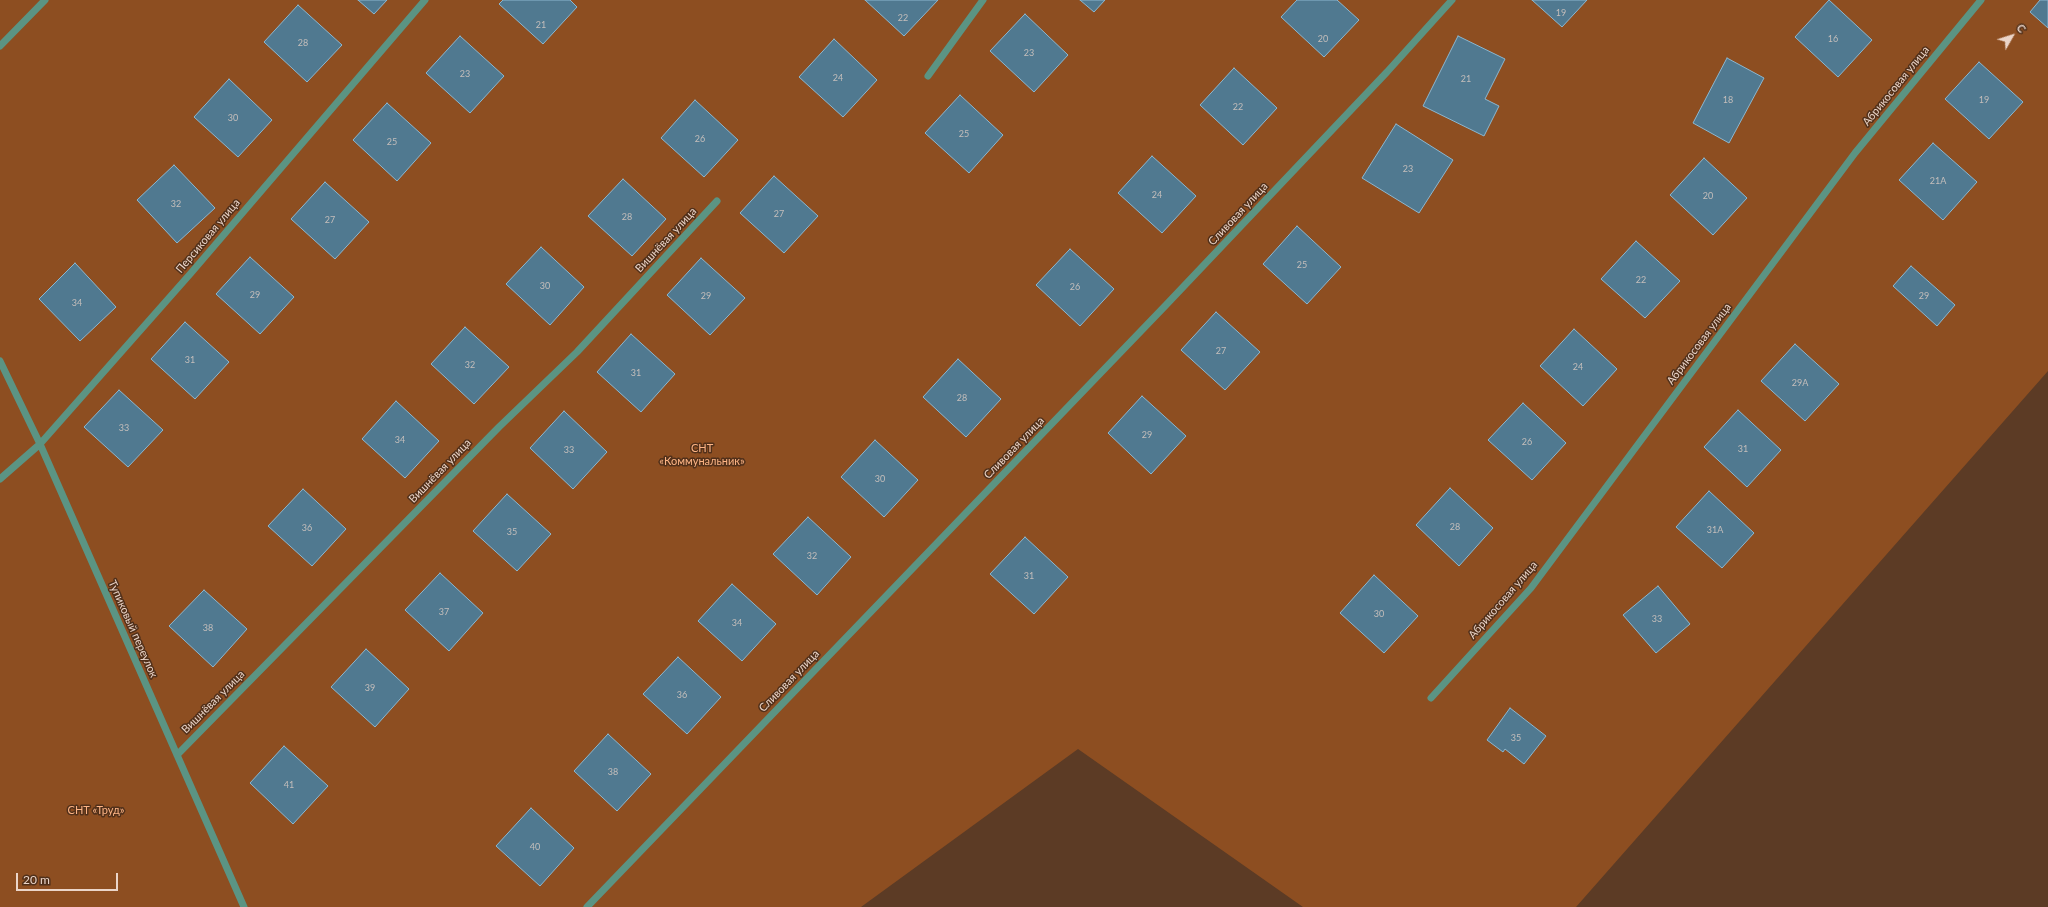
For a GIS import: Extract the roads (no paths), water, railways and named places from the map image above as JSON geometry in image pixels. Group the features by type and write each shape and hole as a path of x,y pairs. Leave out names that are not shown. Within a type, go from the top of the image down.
{"street":[{"path":"0,46 45,0"},
{"name":"Персиковая улица","path":"0,479 40,444 191,273 426,0"},
{"path":"928,76 983,0"},
{"name":"Сливовая улица","path":"587,907 1171,300 1387,72 1452,0"},
{"name":"Абрикосовая улица","path":"1431,698 1531,588 1855,153 1981,0"},
{"name":"Вишнёвая улица","path":"177,755 499,426 576,352 718,201"},
{"name":"Тупиковый переулок","path":"0,361 40,444 244,907"}],"park label":[{"name":"СНТ «Коммунальник»","path":"702,454"},
{"name":"СНТ «Труд»","path":"96,810"}]}
